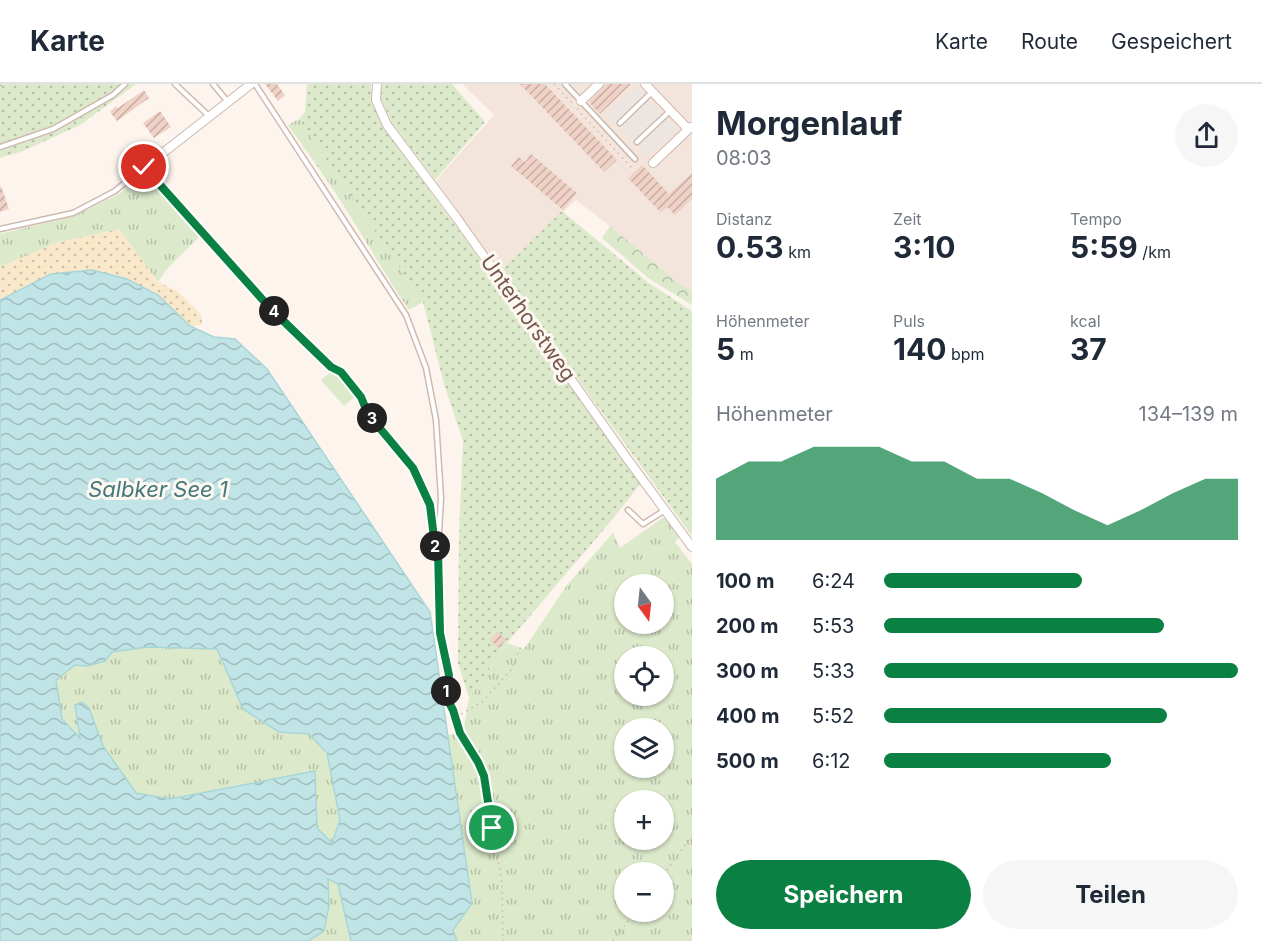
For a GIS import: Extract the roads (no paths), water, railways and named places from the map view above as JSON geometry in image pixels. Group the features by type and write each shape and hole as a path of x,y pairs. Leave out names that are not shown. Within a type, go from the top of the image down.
{"street":[{"path":"142,168 253,84"},
{"name":"Unterhorstweg","path":"376,84 376,100 387,125 456,217 692,547"},
{"path":"581,101 599,84"},
{"path":"645,84 690,127 653,163"}],"lane":[{"path":"0,147 53,129 113,95 125,84"},
{"path":"175,84 209,117"},
{"path":"213,84 228,102"},
{"path":"253,84 406,315 426,368 436,420 441,498 438,550 440,633"},
{"path":"565,84 635,159"},
{"path":"620,123 652,92"},
{"path":"637,142 671,111"},
{"path":"0,229 73,213 115,191 142,168"},
{"path":"628,510 643,524 665,510"}],"water":[{"name":"Salbker See 1","path":"92,270 127,279 158,295 190,326 214,337 235,339 267,369 430,612 472,903 453,930 457,941 351,941 338,884 328,879 329,905 324,931 308,941 0,941 0,300 51,274","holes":["147,647 217,649 243,709 279,732 309,734 327,753 340,820 332,843 317,828 315,771 170,799 136,793 103,746 89,708 82,702 75,705 80,738 62,719 56,680 75,665 87,666 105,661 112,652"]}]}
